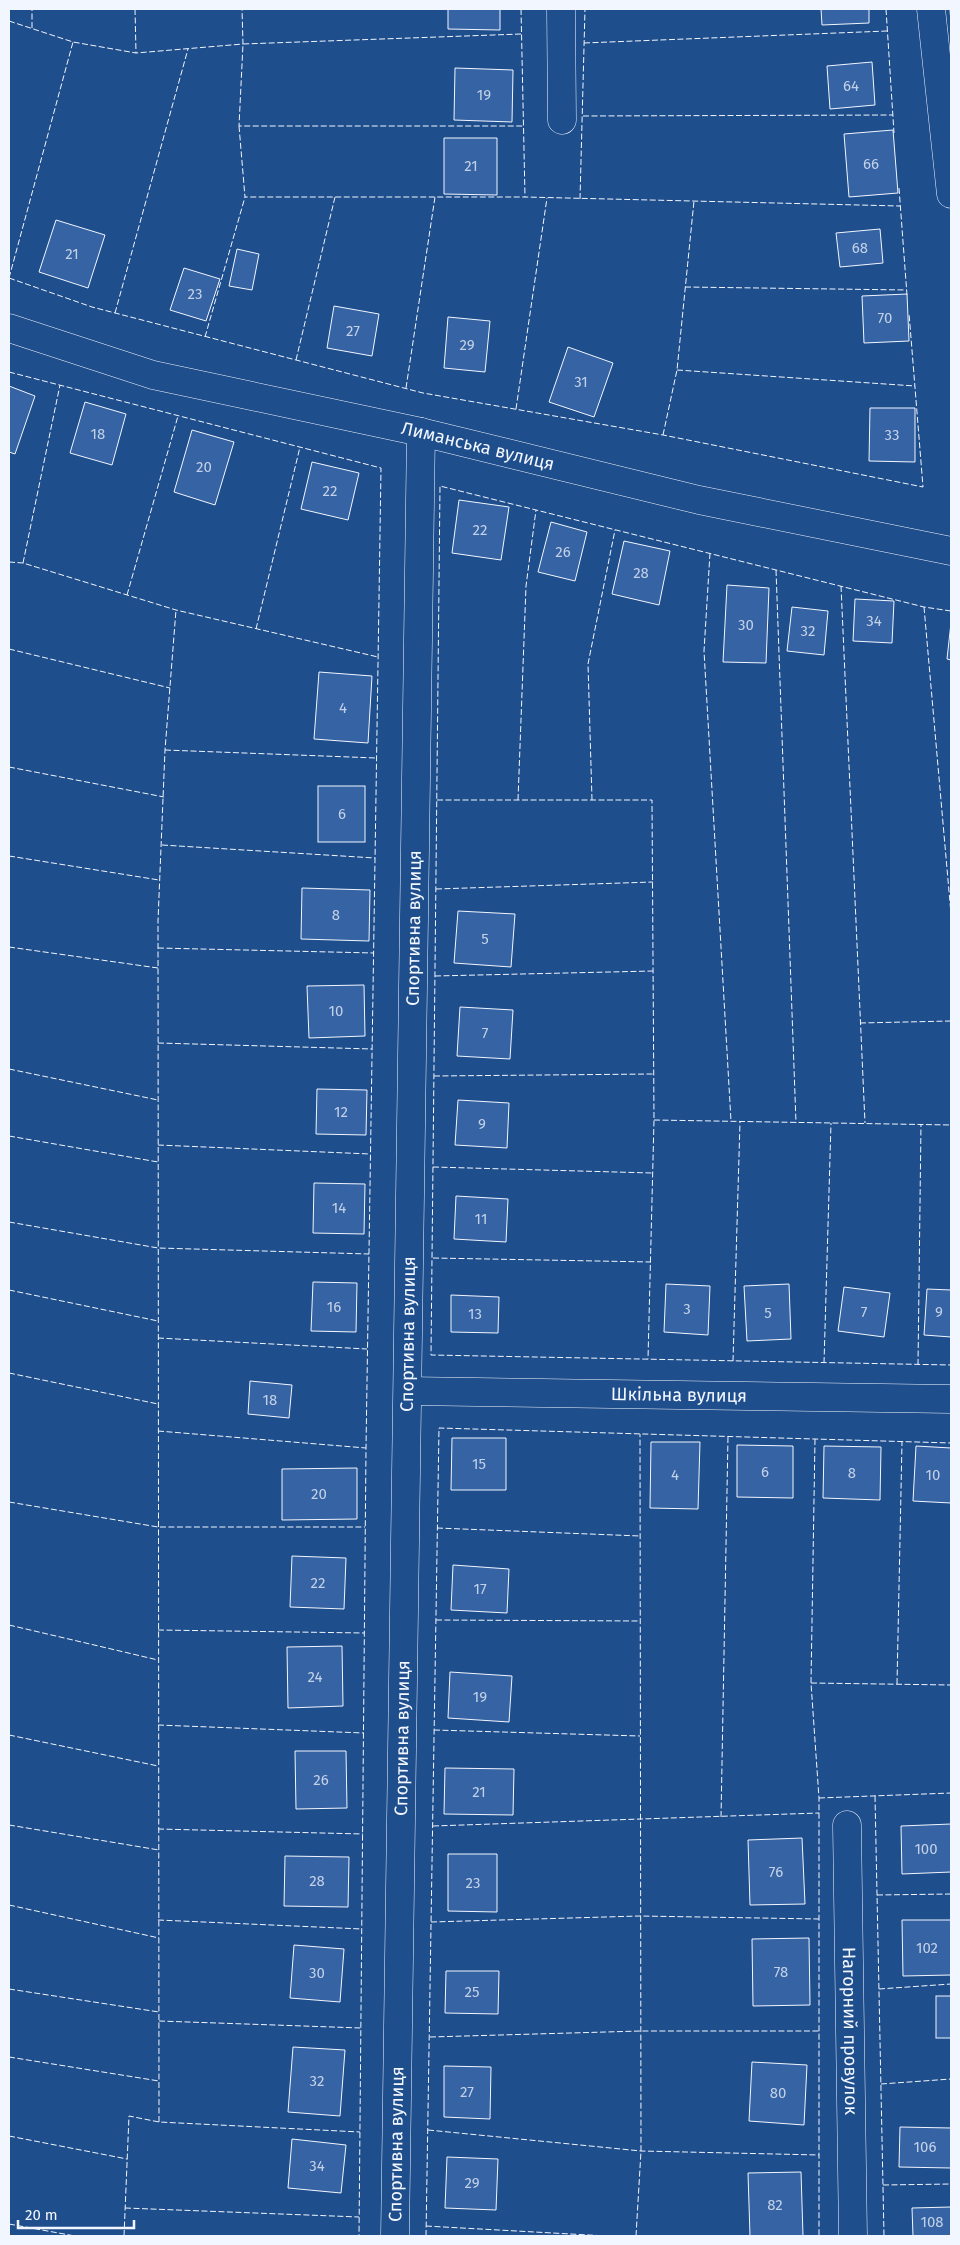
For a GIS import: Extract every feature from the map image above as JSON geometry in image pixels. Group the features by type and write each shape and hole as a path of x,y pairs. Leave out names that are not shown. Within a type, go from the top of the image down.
{"street":[{"path":"561,9 562,120"},
{"path":"931,9 951,194"},
{"name":"Лиманська вулиця","path":"9,328 153,375 421,432 699,500 951,551"},
{"name":"Спортивна вулиця","path":"395,2236 421,432"},
{"name":"Шкільна вулиця","path":"408,1391 951,1399"},
{"name":"Нагорний провулок","path":"847,1826 853,2236"}],"building":[{"path":"448,9 500,9 500,30 448,29"},
{"path":"821,9 869,9 869,23 822,25"},
{"path":"872,62 875,105 830,109 827,66"},
{"path":"455,68 513,70 512,122 454,120"},
{"path":"893,130 898,193 849,197 844,134"},
{"path":"444,138 497,138 497,195 444,194"},
{"path":"56,220 105,235 88,288 39,272"},
{"path":"880,229 883,263 840,267 836,233"},
{"path":"237,249 259,254 252,290 229,286"},
{"path":"184,268 220,279 206,321 170,310"},
{"path":"907,294 909,341 864,343 862,296"},
{"path":"334,306 379,314 372,356 327,348"},
{"path":"448,317 490,321 485,372 444,368"},
{"path":"568,347 613,363 594,417 549,402"},
{"path":"9,386 35,396 15,454 9,452"},
{"path":"85,402 126,414 112,465 70,453"},
{"path":"870,408 915,408 915,462 869,461"},
{"path":"192,430 234,442 215,505 174,492"},
{"path":"312,462 359,473 348,520 301,509"},
{"path":"459,500 509,507 501,560 452,553"},
{"path":"551,522 587,532 575,581 538,572"},
{"path":"624,541 670,551 659,605 612,594"},
{"path":"727,585 769,588 766,663 723,662"},
{"path":"855,599 894,601 892,643 853,641"},
{"path":"792,607 828,611 824,655 787,651"},
{"path":"951,623 951,660 947,659"},
{"path":"319,672 372,676 368,743 314,739"},
{"path":"318,786 365,786 365,842 318,842"},
{"path":"302,888 370,890 369,941 301,939"},
{"path":"458,911 515,914 511,967 454,963"},
{"path":"364,985 365,1036 309,1038 307,986"},
{"path":"460,1007 513,1010 510,1059 457,1056"},
{"path":"317,1089 367,1090 366,1135 316,1134"},
{"path":"458,1100 509,1103 507,1148 455,1145"},
{"path":"314,1183 365,1184 364,1234 313,1233"},
{"path":"456,1196 508,1199 506,1242 454,1239"},
{"path":"313,1282 357,1283 356,1332 311,1331"},
{"path":"666,1284 710,1286 708,1335 664,1332"},
{"path":"789,1284 791,1339 747,1341 744,1286"},
{"path":"844,1287 890,1293 884,1337 838,1331"},
{"path":"927,1289 951,1290 951,1337 924,1335"},
{"path":"451,1295 499,1297 498,1333 451,1332"},
{"path":"250,1381 292,1385 289,1418 248,1414"},
{"path":"452,1438 506,1438 506,1490 451,1490"},
{"path":"651,1442 700,1442 698,1509 650,1508"},
{"path":"737,1445 793,1446 793,1498 737,1497"},
{"path":"824,1446 881,1447 880,1500 823,1498"},
{"path":"916,1446 951,1448 951,1503 913,1501"},
{"path":"357,1468 357,1519 282,1520 282,1469"},
{"path":"292,1556 346,1558 344,1609 290,1607"},
{"path":"453,1565 509,1569 507,1613 451,1610"},
{"path":"342,1646 343,1706 288,1708 287,1647"},
{"path":"450,1672 512,1676 509,1722 448,1718"},
{"path":"295,1751 346,1751 347,1808 296,1809"},
{"path":"445,1768 514,1769 513,1815 444,1814"},
{"path":"951,1824 951,1872 902,1874 901,1826"},
{"path":"802,1838 805,1904 750,1905 748,1840"},
{"path":"448,1854 497,1854 497,1912 448,1911"},
{"path":"285,1856 349,1857 348,1907 284,1906"},
{"path":"902,1920 951,1920 951,1975 903,1976"},
{"path":"809,1938 810,2005 753,2006 752,1939"},
{"path":"294,1945 344,1949 340,2002 290,1998"},
{"path":"446,1971 499,1971 498,2014 445,2013"},
{"path":"936,1996 951,1996 951,2038 936,2038"},
{"path":"293,2047 345,2050 340,2116 288,2112"},
{"path":"752,2062 807,2065 804,2125 749,2121"},
{"path":"444,2066 491,2067 490,2119 444,2117"},
{"path":"900,2127 951,2128 951,2168 899,2167"},
{"path":"292,2139 346,2145 341,2193 288,2188"},
{"path":"447,2157 498,2159 496,2210 445,2208"},
{"path":"801,2172 803,2236 750,2236 748,2173"},
{"path":"951,2207 951,2236 913,2236 912,2208"}],"fence":[{"path":"32,9 32,28"},
{"path":"135,9 136,53"},
{"path":"9,21 73,42 136,53 243,44 242,9"},
{"path":"521,9 525,197"},
{"path":"580,199 585,9"},
{"path":"886,9 894,133"},
{"path":"950,9 951,27"},
{"path":"584,43 887,31"},
{"path":"521,34 243,44 239,126 523,126"},
{"path":"9,278 73,42"},
{"path":"115,313 188,49"},
{"path":"583,116 893,115"},
{"path":"239,126 245,197 525,197 900,206"},
{"path":"899,188 907,295"},
{"path":"205,337 245,197"},
{"path":"296,360 335,197"},
{"path":"406,388 435,197"},
{"path":"516,409 547,198"},
{"path":"663,435 677,370 694,201"},
{"path":"9,278 92,307 423,393 663,435 923,487 909,313"},
{"path":"685,287 907,290"},
{"path":"677,370 915,386"},
{"path":"9,372 381,468 366,1448 359,2236"},
{"path":"23,563 60,385"},
{"path":"127,595 178,416"},
{"path":"256,629 300,447"},
{"path":"951,611 924,607 440,486 431,1355 951,1365"},
{"path":"518,800 526,586 536,510"},
{"path":"592,800 588,664 615,530"},
{"path":"710,553 704,651 731,1121"},
{"path":"9,562 23,563 176,610 378,657"},
{"path":"776,570 796,1123"},
{"path":"841,586 865,1123"},
{"path":"924,607 951,914"},
{"path":"159,2122 158,921 165,750 176,610"},
{"path":"9,649 170,688"},
{"path":"165,750 376,758"},
{"path":"9,767 164,797"},
{"path":"437,800 652,800 654,1120 648,1359"},
{"path":"162,845 375,858"},
{"path":"9,856 159,880"},
{"path":"436,889 653,882"},
{"path":"9,947 158,968"},
{"path":"158,948 374,953"},
{"path":"435,976 653,971"},
{"path":"860,1023 951,1021"},
{"path":"158,1043 372,1049"},
{"path":"9,1069 158,1100"},
{"path":"434,1076 653,1074"},
{"path":"654,1120 951,1125"},
{"path":"733,1361 740,1122"},
{"path":"824,1363 831,1123"},
{"path":"918,1365 921,1124"},
{"path":"9,1136 158,1162"},
{"path":"158,1145 370,1154"},
{"path":"433,1167 652,1173"},
{"path":"9,1222 158,1248 369,1254"},
{"path":"433,1258 651,1262"},
{"path":"9,1290 158,1321"},
{"path":"158,1338 367,1349"},
{"path":"9,1373 158,1404"},
{"path":"426,2236 439,1428 951,1443"},
{"path":"158,1431 366,1448"},
{"path":"636,2236 641,2151 640,1434"},
{"path":"721,1817 728,1437"},
{"path":"815,1439 811,1683 819,1798 819,2236"},
{"path":"897,1684 902,1442"},
{"path":"9,1502 158,1527 365,1527"},
{"path":"437,1528 640,1536"},
{"path":"436,1620 640,1621"},
{"path":"9,1625 158,1660"},
{"path":"158,1630 364,1633"},
{"path":"811,1683 951,1685"},
{"path":"158,1725 364,1733"},
{"path":"434,1730 640,1736"},
{"path":"9,1735 158,1766"},
{"path":"819,1798 951,1793"},
{"path":"875,1796 884,2236"},
{"path":"433,1826 819,1813"},
{"path":"9,1825 159,1850"},
{"path":"158,1829 363,1834"},
{"path":"877,1895 951,1894"},
{"path":"9,1905 159,1938"},
{"path":"431,1922 640,1916 819,1919"},
{"path":"158,1920 362,1929"},
{"path":"879,1989 951,1984"},
{"path":"9,1989 159,2012"},
{"path":"159,2021 361,2028"},
{"path":"430,2037 641,2031 819,2031"},
{"path":"9,2057 159,2081"},
{"path":"881,2084 951,2079"},
{"path":"124,2236 129,2116 159,2122 360,2132"},
{"path":"428,2130 641,2151 819,2155"},
{"path":"9,2136 127,2159"},
{"path":"883,2185 951,2184"},
{"path":"125,2208 359,2217"},
{"path":"9,2224 75,2236"},
{"path":"426,2226 607,2236"}]}
